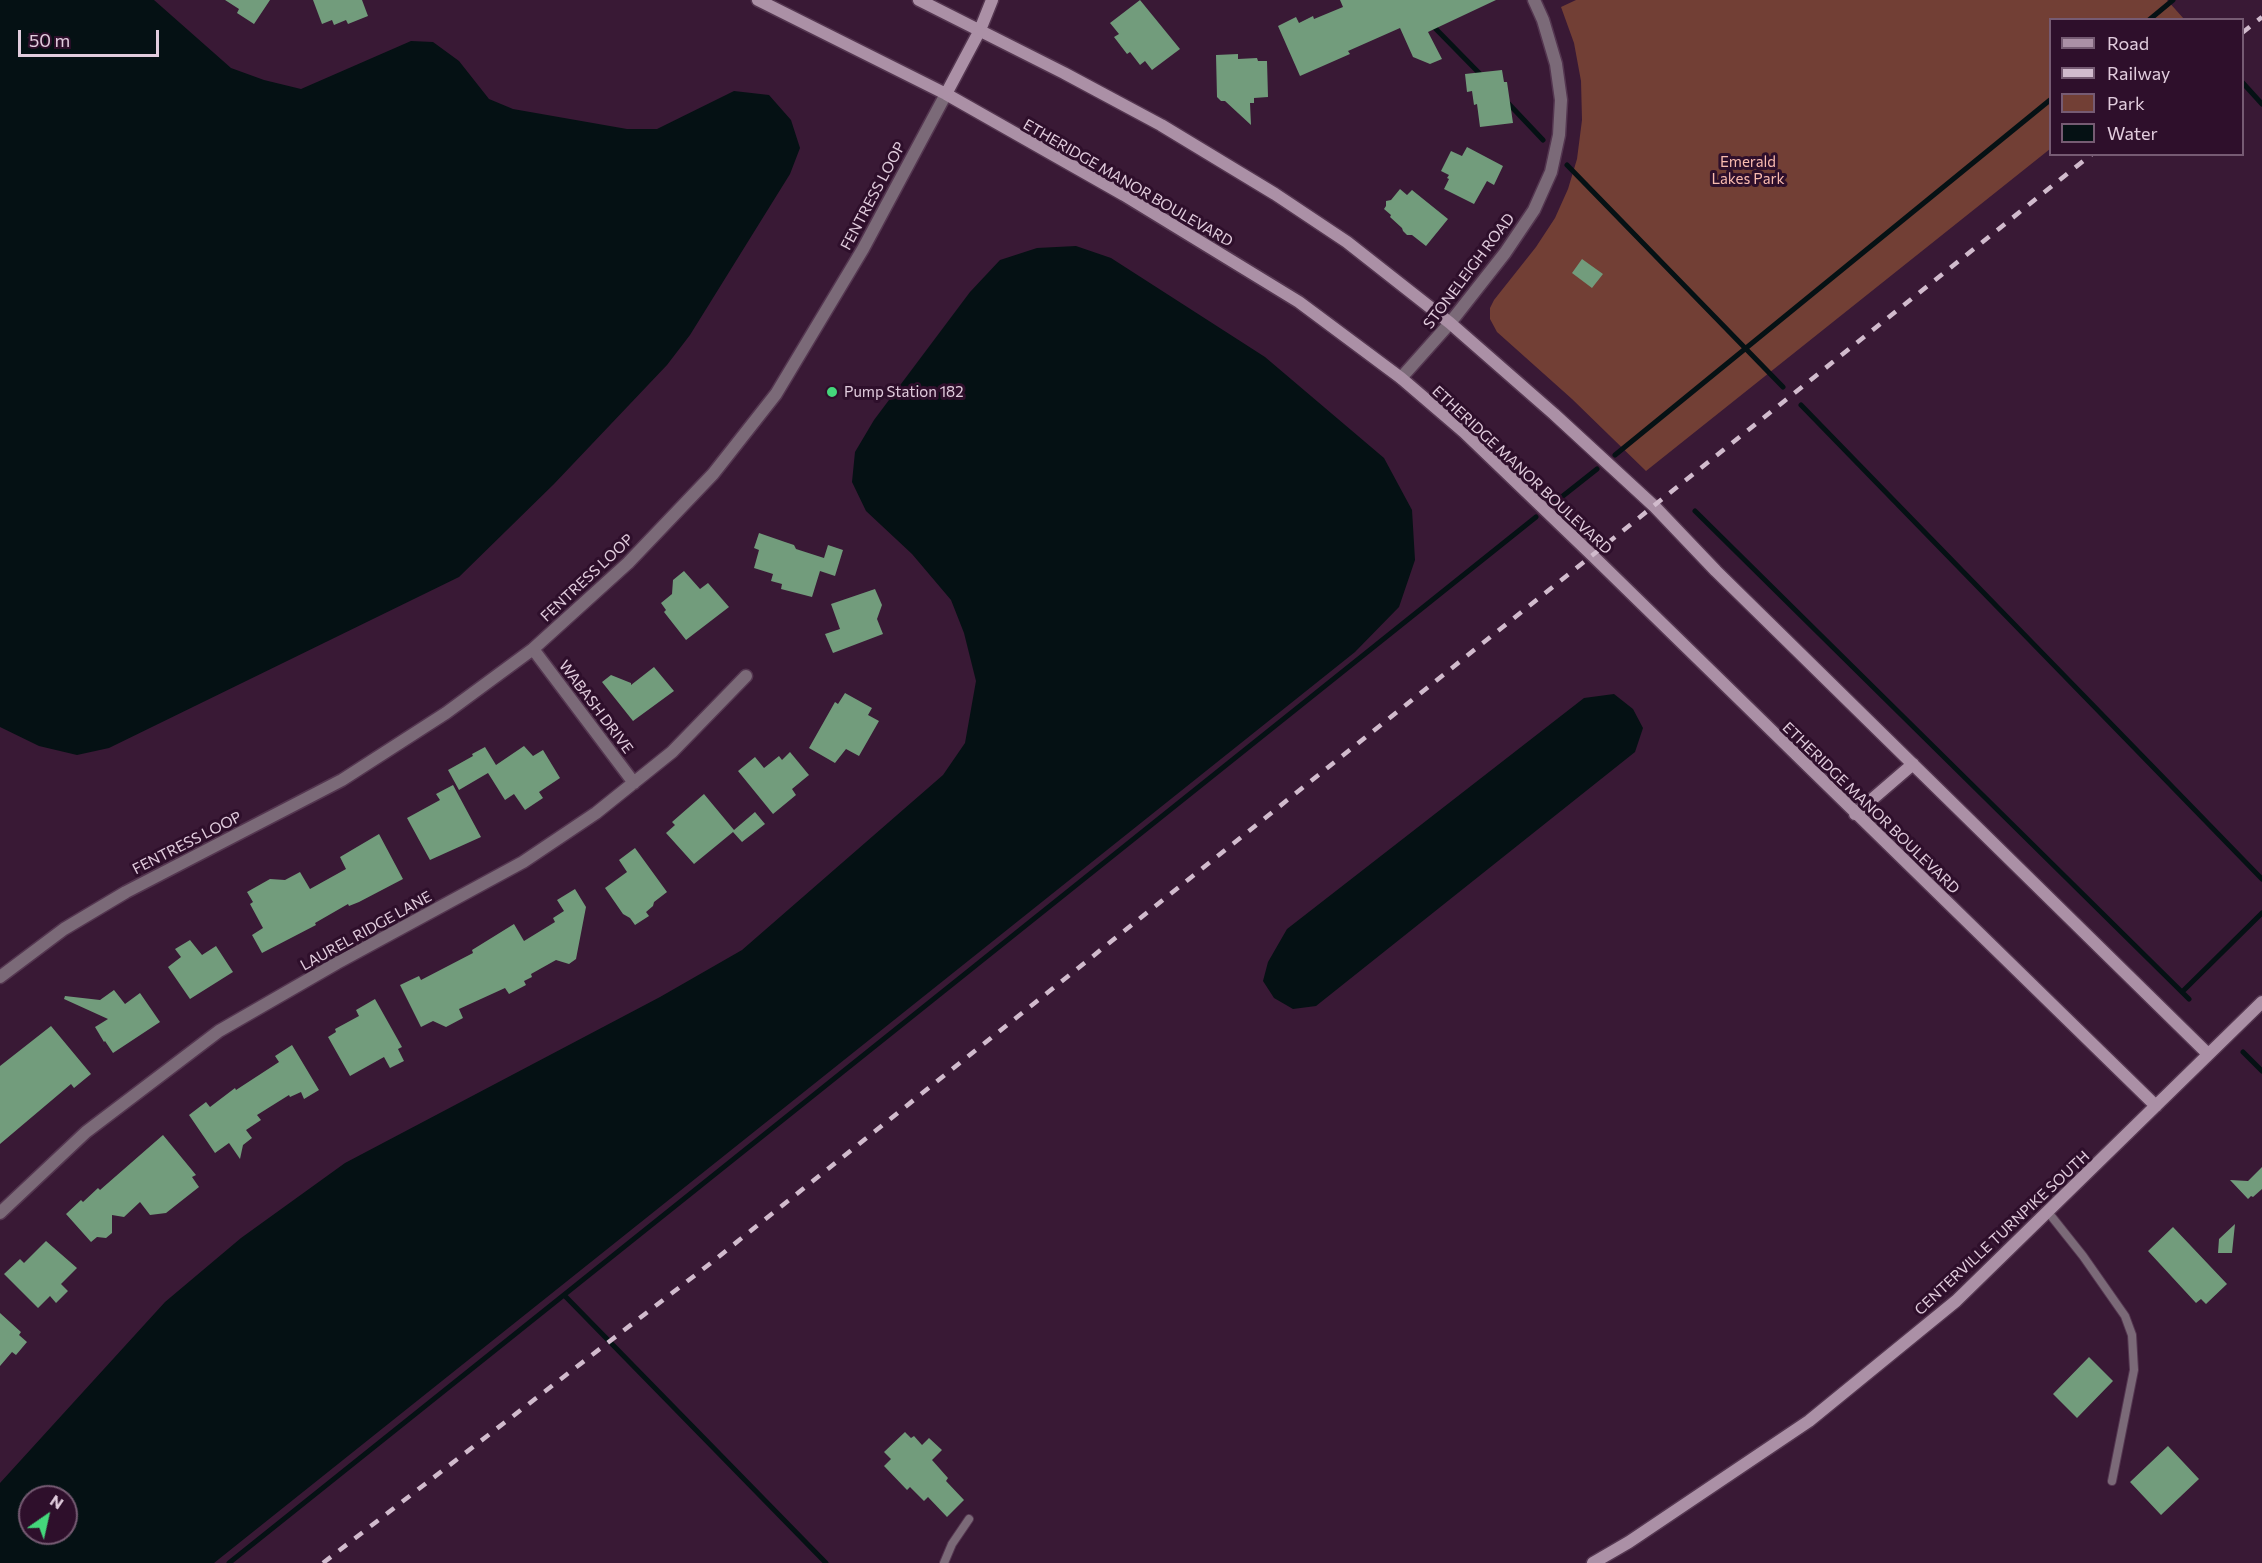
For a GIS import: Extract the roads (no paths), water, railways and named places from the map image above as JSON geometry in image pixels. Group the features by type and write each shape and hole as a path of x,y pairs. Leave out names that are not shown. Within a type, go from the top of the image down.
{"main road":[{"name":"ETHERIDGE MANOR BOULEVARD","path":"758,0 946,94 1124,195 1299,302 1401,378 1464,432 2156,1106"},
{"path":"919,0 1161,125 1275,194 1347,242 1450,323 1655,507 1716,571 2208,1054"},
{"name":"FENTRESS LOOP","path":"946,94 980,30 992,0"},
{"path":"1855,814 1913,764"},
{"name":"CENTERVILLE TURNPIKE SOUTH","path":"1593,1563 1629,1542 1809,1421 1956,1301 2262,1002"}],"street":[{"name":"STONELEIGH ROAD","path":"1401,378 1450,323 1505,253 1534,210 1551,172 1559,135 1561,100 1556,64 1543,20 1534,0"},
{"name":"FENTRESS LOOP","path":"0,977 64,929 126,892 342,780 446,712 533,649 628,563 713,474 776,393 862,249 946,94"},
{"name":"WABASH DRIVE","path":"533,649 634,783"},
{"name":"LAUREL RIDGE LANE","path":"0,1213 86,1132 219,1031 337,963 522,862 596,813 672,752 746,676"}],"lane":[{"path":"2048,1212 2083,1256 2125,1316 2132,1335 2134,1370 2112,1481"},
{"path":"944,1563 952,1544 969,1519"}],"water":[{"path":"0,0 154,0 231,68 264,80 301,89 411,41 433,42 459,61 489,99 513,109 627,129 657,129 734,91 769,95 791,120 800,148 790,174 690,335 667,365 554,484 459,577 109,748 77,755 39,746 0,727"},
{"path":"1076,246 1111,258 1265,357 1384,458 1412,510 1415,560 1399,607 1355,652 214,1563 0,1563 0,1483 165,1302 241,1238 345,1163 660,997 742,950 943,775 965,743 976,681 964,633 951,600 912,554 866,511 852,482 855,452 874,420 970,292 1000,260 1037,248"},
{"path":"1614,694 1633,709 1643,728 1635,752 1316,1006 1293,1009 1274,998 1263,981 1268,962 1287,929 1584,698"}],"waterway":[{"path":"2151,18 2173,0"},
{"path":"1432,25 1482,76"},
{"path":"2244,84 2262,104"},
{"path":"1615,455 2049,101"},
{"path":"1507,102 1543,140"},
{"path":"1567,165 1783,387"},
{"path":"1801,405 2262,879"},
{"path":"1554,503 1597,469"},
{"path":"1695,511 2189,999"},
{"path":"229,1563 1536,517"},
{"path":"2182,992 2262,913"},
{"path":"2243,1052 2262,1071"},
{"path":"565,1296 826,1563"}],"railway":[{"path":"2244,31 2262,17"},
{"path":"323,1563 707,1266 2090,156"}],"place":[{"name":"Pump Station 182","path":"832,392"}],"park label":[{"name":"Emerald Lakes Park","path":"1748,170"}]}
